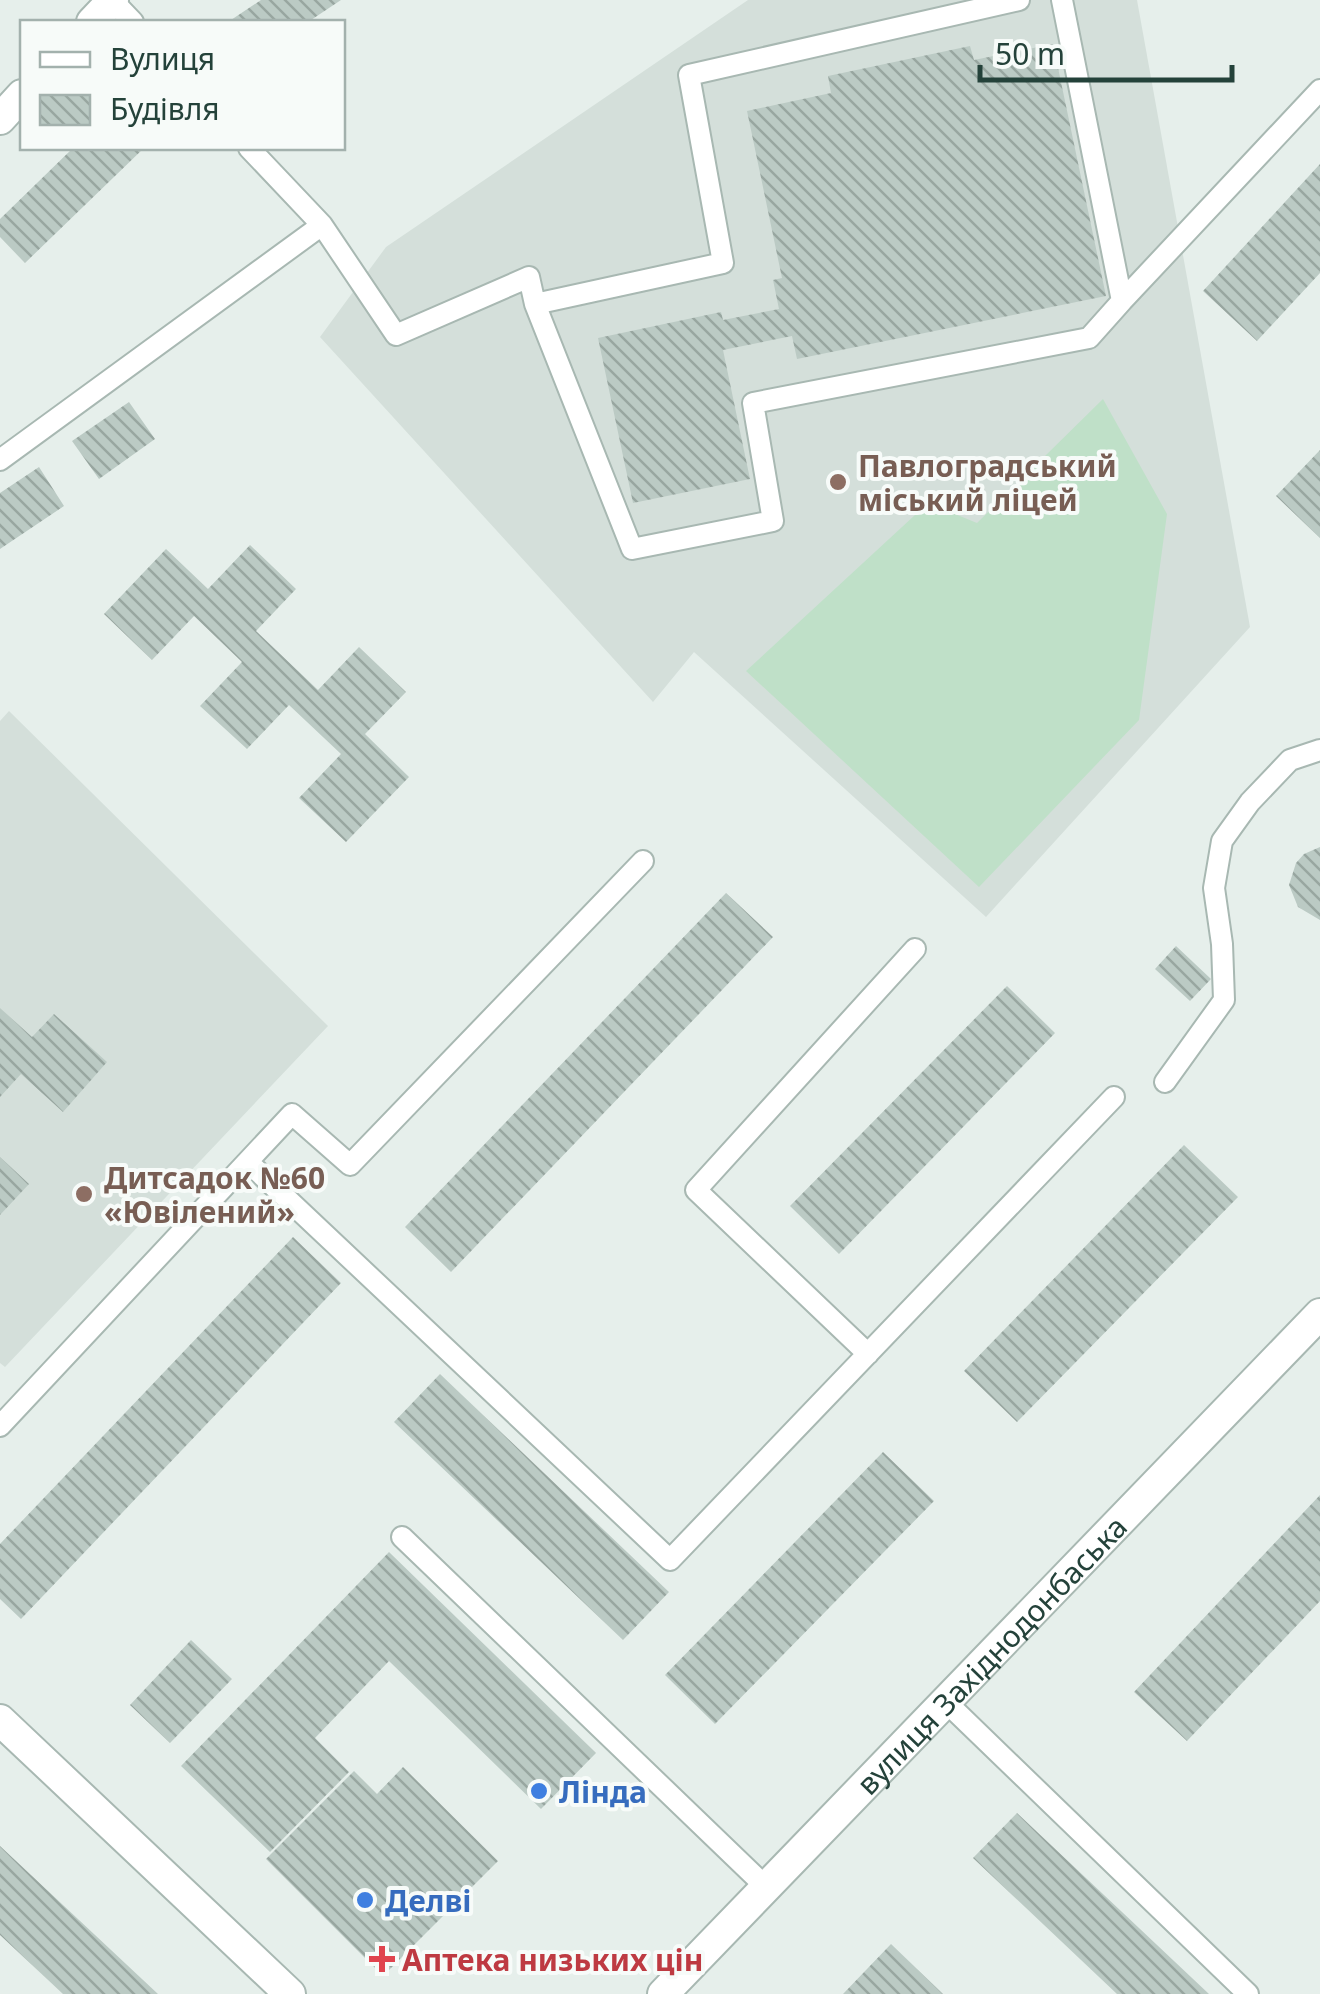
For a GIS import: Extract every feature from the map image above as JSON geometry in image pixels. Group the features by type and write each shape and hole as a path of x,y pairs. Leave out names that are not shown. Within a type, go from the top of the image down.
{"street":[{"path":"94,20 113,0"},
{"path":"0,119 20,97"},
{"name":"вулиця Західнодонбаська","path":"663,1994 1320,1314"},
{"path":"0,1720 290,1994"}],"lane":[{"path":"113,0 131,20"},
{"path":"535,304 723,263 690,76 1018,0"},
{"path":"1062,0 1122,301"},
{"path":"252,150 322,225 396,335 529,277 535,304 632,549 773,522 752,403 1089,338 1320,90"},
{"path":"0,460 322,225"},
{"path":"1165,1082 1224,1000 1214,888 1222,842 1250,802 1290,760 1320,750"},
{"path":"0,1426 292,1114 350,1165 644,861"},
{"path":"868,1354 696,1190 915,949"},
{"path":"248,1162 670,1560 1114,1097"},
{"path":"402,1537 766,1887"},
{"path":"944,1701 1248,1994"}],"shaded area":[{"name":"Павлоградський міський ліцей","path":"748,0 1137,0 1250,627 986,917 694,652 653,702 320,337 386,247"},
{"name":"Дитсадок №60 «Ювілений»","path":"9,711 328,1026 5,1367 0,1363 0,721"}],"green space":[{"path":"1103,399 1167,514 1139,720 979,887 746,671 928,503 977,523"}],"building":[{"path":"261,0 341,0 311,20 231,20"},
{"path":"1053,44 1106,296 797,359 792,336 723,350 750,479 633,503 598,338 721,312 723,320 779,309 773,280 782,278 747,111 831,93 828,76 970,46 974,60"},
{"path":"71,150 142,150 25,263 0,237 0,219"},
{"path":"1320,164 1320,273 1257,341 1203,291"},
{"path":"129,402 155,439 99,479 72,441"},
{"path":"1320,450 1320,538 1276,496"},
{"path":"39,467 64,506 0,549 0,493"},
{"path":"250,545 296,589 256,631 318,690 359,647 406,692 365,734 409,777 346,842 299,798 341,754 289,705 247,749 200,706 242,662 194,616 152,660 104,614 166,549 208,589"},
{"path":"1320,847 1320,920 1298,907 1289,885 1296,863 1304,854"},
{"path":"726,893 773,937 451,1272 405,1227"},
{"path":"1176,946 1211,979 1190,1001 1155,969"},
{"path":"1007,986 1055,1033 839,1254 790,1206"},
{"path":"0,1008 32,1037 54,1014 107,1062 63,1112 21,1074 0,1097"},
{"path":"1184,1145 1238,1197 1017,1422 964,1371"},
{"path":"0,1157 29,1184 0,1215"},
{"path":"293,1237 341,1283 21,1619 0,1599 0,1544"},
{"path":"440,1374 669,1592 623,1640 394,1422"},
{"path":"883,1452 934,1501 715,1724 665,1675"},
{"path":"1320,1495 1320,1601 1187,1741 1134,1692"},
{"path":"389,1552 596,1753 541,1809 389,1661 315,1738 349,1772 270,1852 181,1766"},
{"path":"191,1640 232,1679 170,1743 130,1705"},
{"path":"403,1767 498,1861 383,1976 266,1859 354,1771 377,1794"},
{"path":"1017,1813 1209,1994 1117,1994 973,1858"},
{"path":"0,1846 158,1994 63,1994 0,1935"},
{"path":"891,1944 943,1994 843,1994"}],"place":[{"name":"Павлоградський міський ліцей","path":"838,482"},
{"name":"Дитсадок №60 «Ювілений»","path":"84,1194"},
{"name":"Лінда","path":"539,1791"},
{"name":"Делві","path":"365,1900"},
{"name":"Аптека низьких цін","path":"382,1959"}]}
